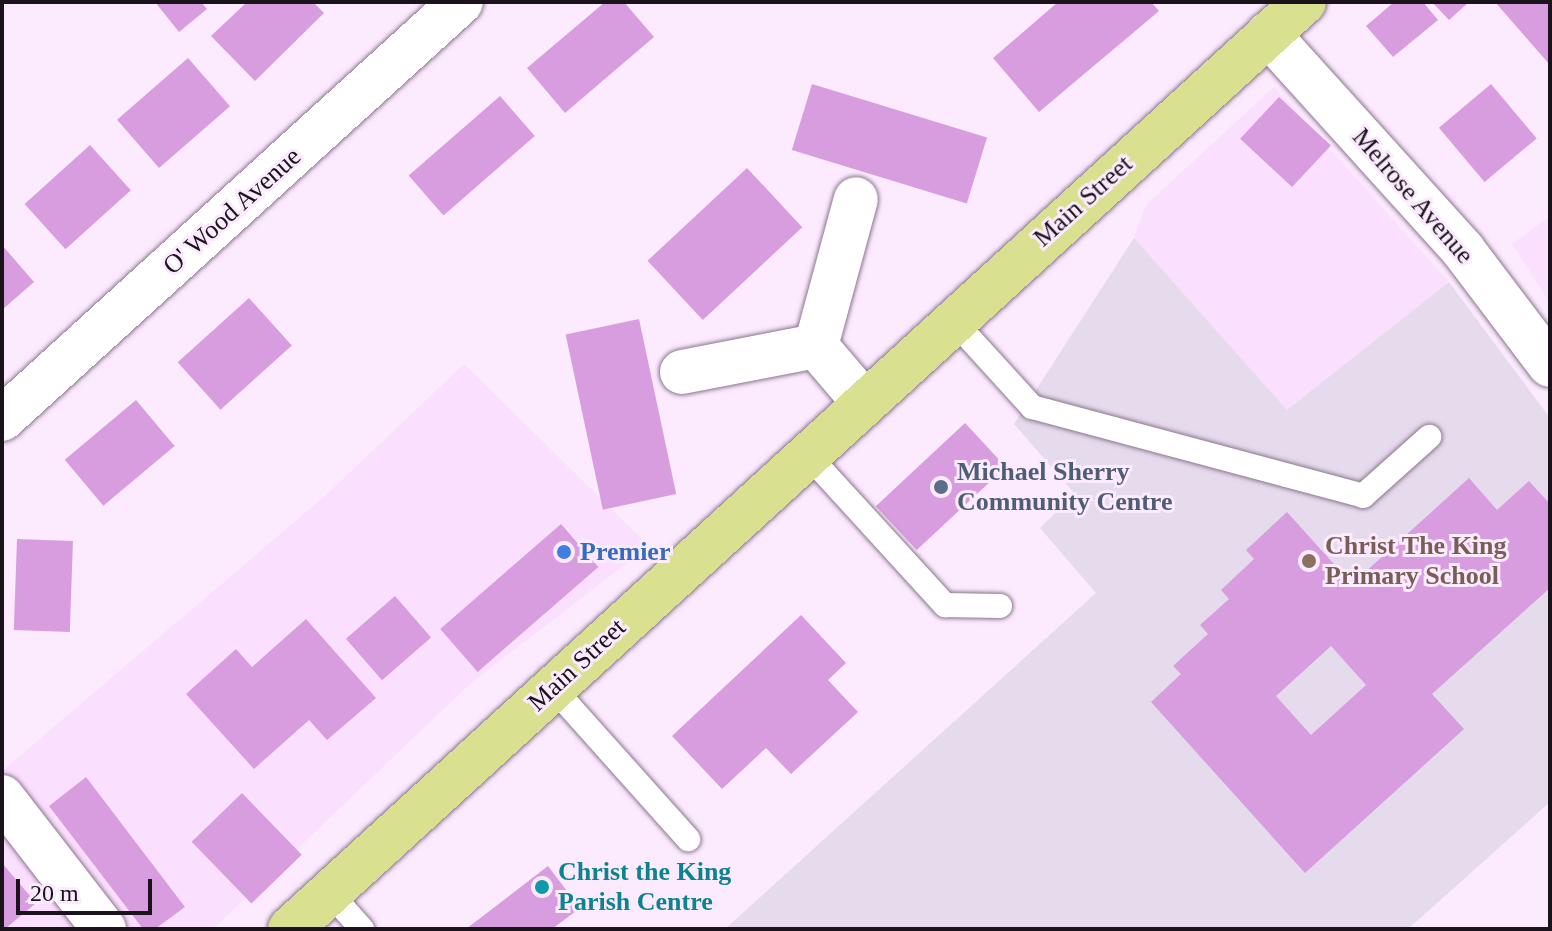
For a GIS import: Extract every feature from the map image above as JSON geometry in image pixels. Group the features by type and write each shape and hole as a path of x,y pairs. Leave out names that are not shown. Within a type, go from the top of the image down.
{"main road":[{"name":"Main Street","path":"290,929 952,319 1304,2"}],"street":[{"name":"O' Wood Avenue","path":"2,419 461,2"},
{"name":"Melrose Avenue","path":"1268,34 1463,250 1550,365"},
{"path":"816,346 856,199"},
{"path":"682,372 816,346"},
{"path":"816,346 863,401"},
{"path":"2,797 104,929"}],"lane":[{"path":"952,319 1032,407 1363,496 1429,437"},
{"path":"807,454 945,605 1000,606"},
{"path":"553,688 688,839"},
{"path":"329,892 362,929"}],"shaded area":[{"path":"1274,87 1449,282 1287,411 1134,238 1146,205"},
{"path":"1550,216 1550,303 1512,244"},
{"name":"Christ The King Primary School","path":"1134,238 1287,410 1449,282 1550,418 1550,802 1408,929 725,929 1096,593 1040,528 1075,494 1014,424"},
{"path":"464,364 649,546 471,683 213,929 2,929 2,771 326,495"}],"building":[{"path":"155,2 201,2 207,9 179,32"},
{"path":"247,2 313,2 324,13 255,81 211,36"},
{"path":"605,2 624,2 654,37 565,113 527,68"},
{"path":"1058,2 1151,2 1159,11 1039,112 993,58"},
{"path":"1394,2 1423,2 1438,20 1393,57 1366,26"},
{"path":"1432,2 1469,2 1449,20"},
{"path":"1495,2 1550,2 1550,65"},
{"path":"188,58 230,106 159,168 117,120"},
{"path":"812,84 987,138 967,203 792,150"},
{"path":"1491,84 1537,138 1485,182 1439,128"},
{"path":"500,96 535,136 443,215 409,175"},
{"path":"1279,97 1331,145 1292,187 1240,139"},
{"path":"90,145 131,190 65,249 25,204"},
{"path":"747,168 802,227 703,320 648,261"},
{"path":"2,245 34,282 2,310"},
{"path":"249,298 292,346 220,410 178,362"},
{"path":"639,319 676,494 603,510 566,335"},
{"path":"136,400 175,446 103,506 65,460"},
{"name":"Michael Sherry Community Centre","path":"965,423 1006,467 917,550 876,506"},
{"path":"1469,478 1497,510 1529,481 1550,504 1550,588 1432,694 1464,729 1305,873 1151,702 1181,674 1173,666 1208,634 1200,625 1229,599 1221,590 1254,559 1246,550 1287,512 1352,584","holes":["1331,646 1366,685 1311,735 1276,696"]},
{"path":"561,524 598,567 478,672 440,629"},
{"path":"17,539 73,541 70,632 14,630"},
{"path":"395,596 431,638 382,680 346,639"},
{"path":"801,615 846,663 828,680 858,712 791,774 766,748 722,789 672,736"},
{"path":"306,619 376,698 327,740 309,720 254,769 186,694 236,649 252,667"},
{"path":"86,777 185,907 155,929 143,929 49,806"},
{"path":"242,793 302,855 251,903 192,842"},
{"path":"2,863 36,903 5,929 2,929"},
{"name":"Christ the King Parish Centre","path":"548,866 580,908 552,929 466,929"}],"place":[{"name":"Michael Sherry Community Centre","path":"941,487"},
{"name":"Premier","path":"564,552"},
{"name":"Christ The King Primary School","path":"1309,561"},
{"name":"Christ the King Parish Centre","path":"542,887"}]}
